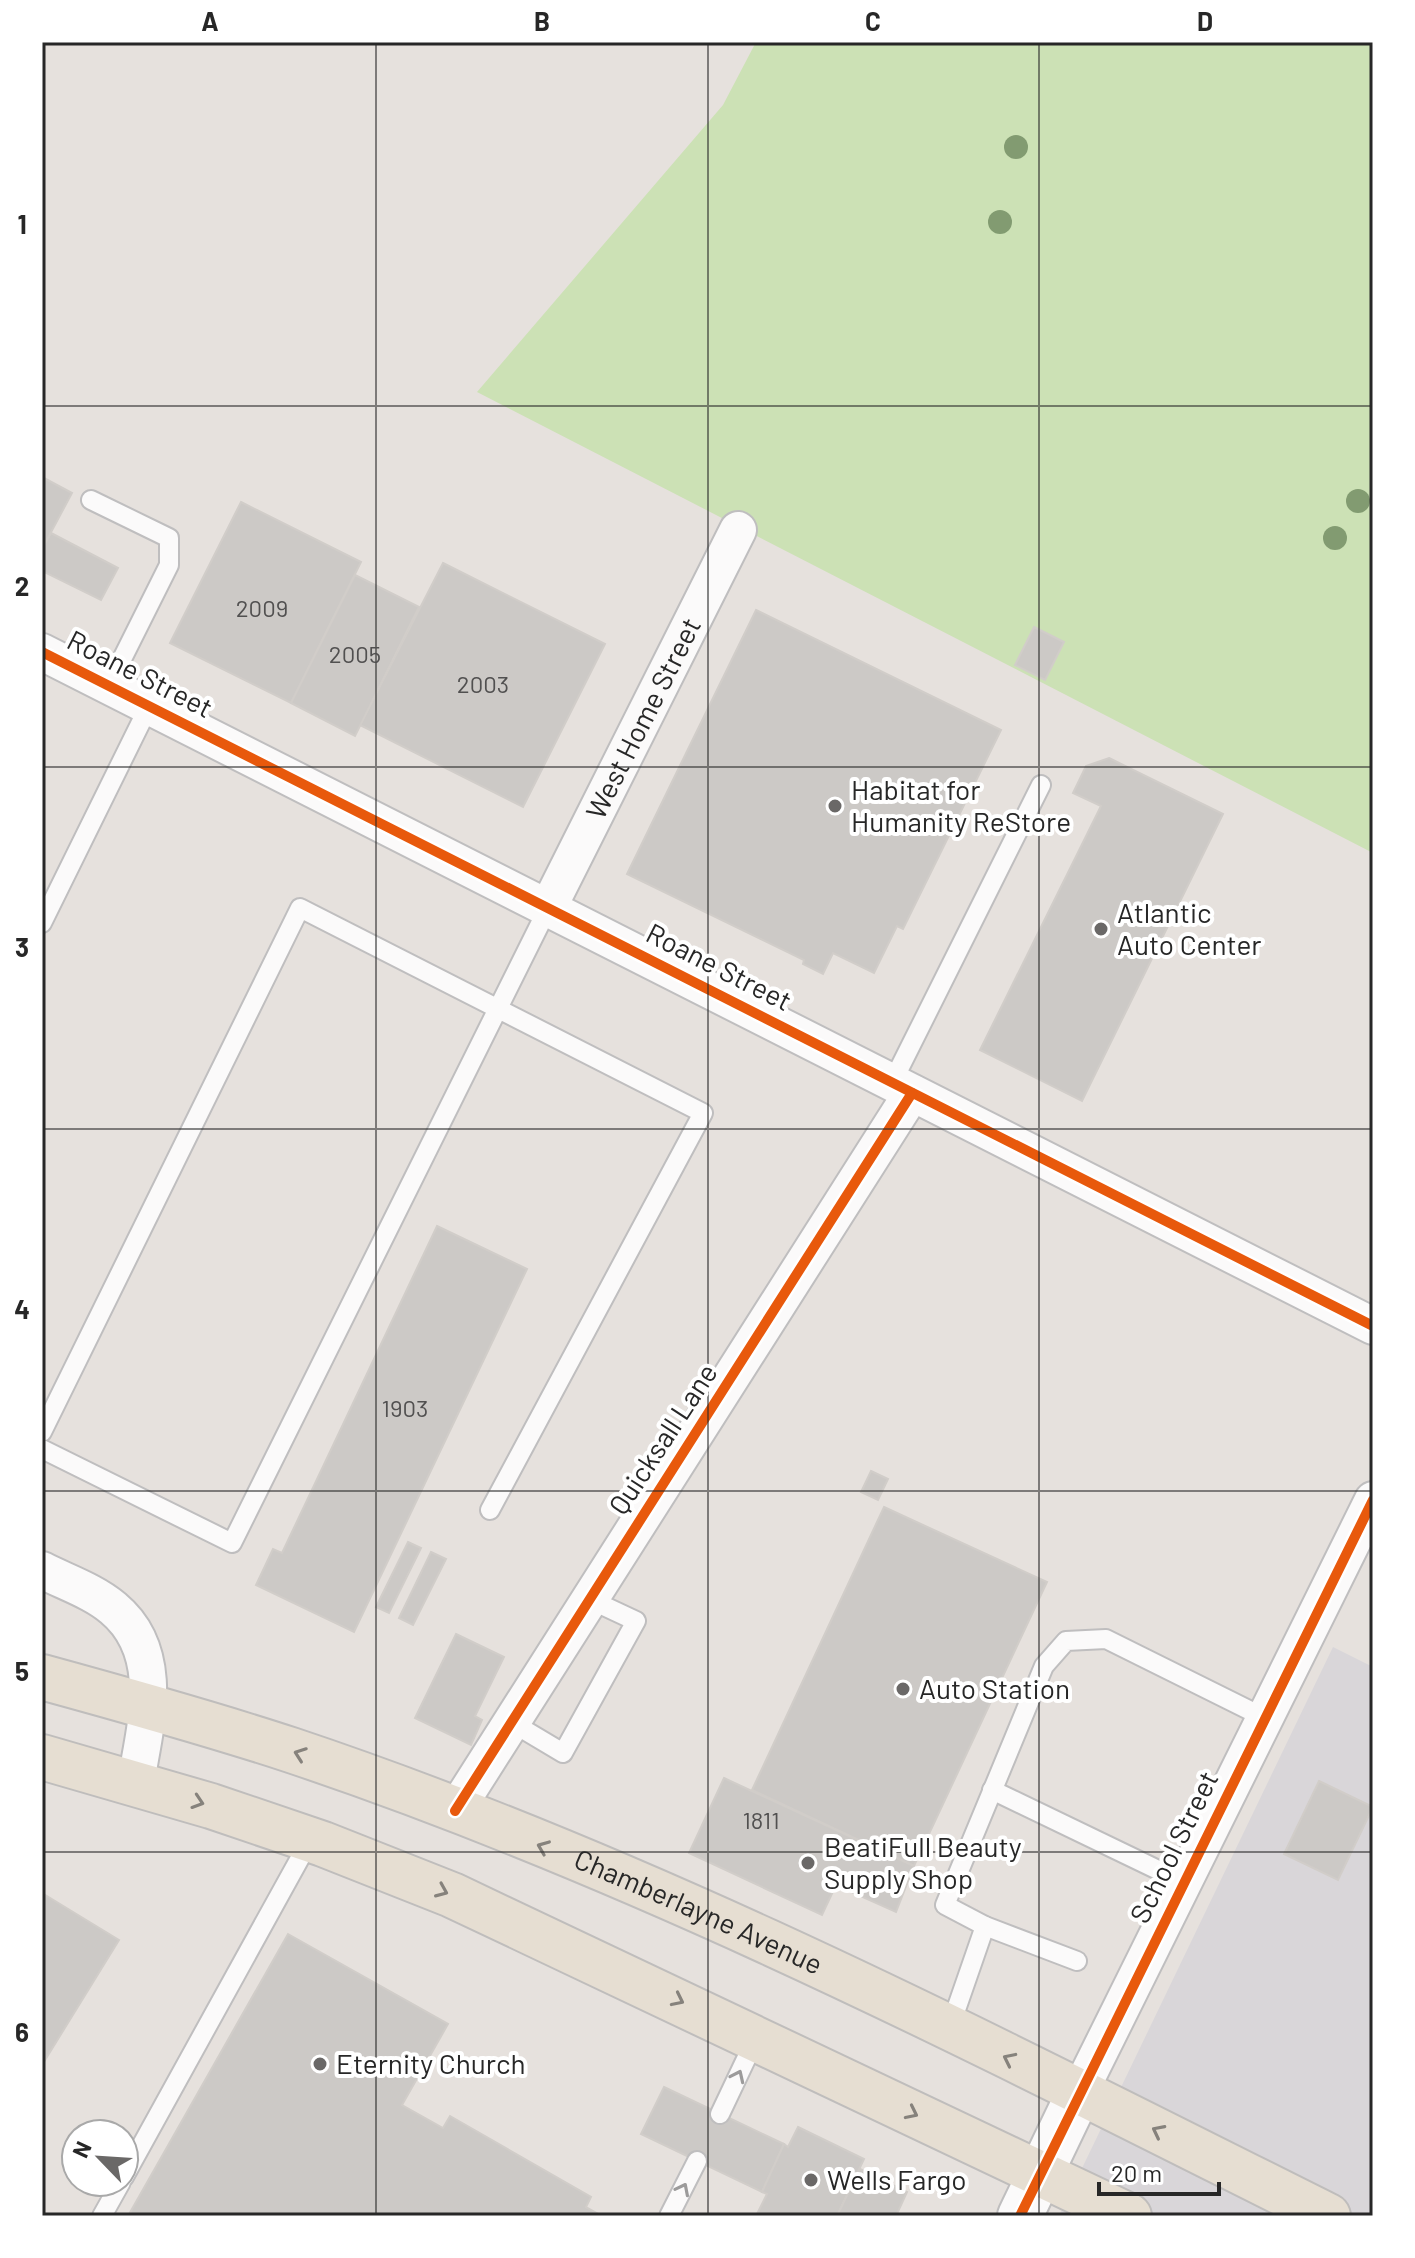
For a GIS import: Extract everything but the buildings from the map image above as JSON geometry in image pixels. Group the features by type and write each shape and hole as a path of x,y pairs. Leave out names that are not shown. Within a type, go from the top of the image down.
{"main road":[{"name":"Chamberlayne Avenue","path":"42,1677 294,1751 455,1811 703,1914 949,2029 1328,2216"},
{"path":"42,1757 136,1781 386,1867 509,1920 1129,2216"}],"street":[{"name":"West Home Street","path":"549,906 738,530"},
{"name":"Roane Street","path":"42,652 549,906 1373,1326"},
{"name":"Quicksall Lane","path":"455,1811 589,1599 902,1088"},
{"name":"School Street","path":"1020,2216 1373,1500"},
{"path":"42,1570 111,1606 127,1621 140,1643 148,1668 149,1706 136,1781"}],"lane":[{"path":"91,500 169,538 169,565 109,685"},
{"path":"42,923 149,706"},
{"path":"902,1088 1041,785"},
{"path":"42,1449 232,1543 549,906"},
{"path":"42,1432 300,908 703,1113 490,1510"},
{"path":"511,1722 563,1753 636,1621 589,1599"},
{"path":"1077,1961 985,1926 945,1905 1044,1666 1066,1641 1106,1639 1265,1718"},
{"path":"992,1790 1183,1882"},
{"path":"140,2148 310,1840"},
{"path":"949,2029 985,1926"},
{"path":"720,2114 756,2038"},
{"path":"669,2216 697,2161"},
{"path":"102,2216 112,2198"}],"shaded area":[{"path":"1333,1647 1373,1667 1373,2216 1059,2216"}],"green space":[{"path":"756,42 1373,42 1373,853 477,392 723,105"}],"cycle path":[{"path":"42,652 1373,1326"},
{"path":"455,1811 912,1093"},
{"path":"1020,2216 1373,1500"}],"place":[{"name":"Habitat for Humanity ReStore","path":"835,806"},
{"name":"Atlantic Auto Center","path":"1101,929"},
{"name":"Auto Station","path":"903,1689"},
{"name":"BeatiFull Beauty Supply Shop","path":"808,1863"},
{"name":"Eternity Church","path":"320,2064"},
{"name":"Wells Fargo","path":"811,2180"}]}
